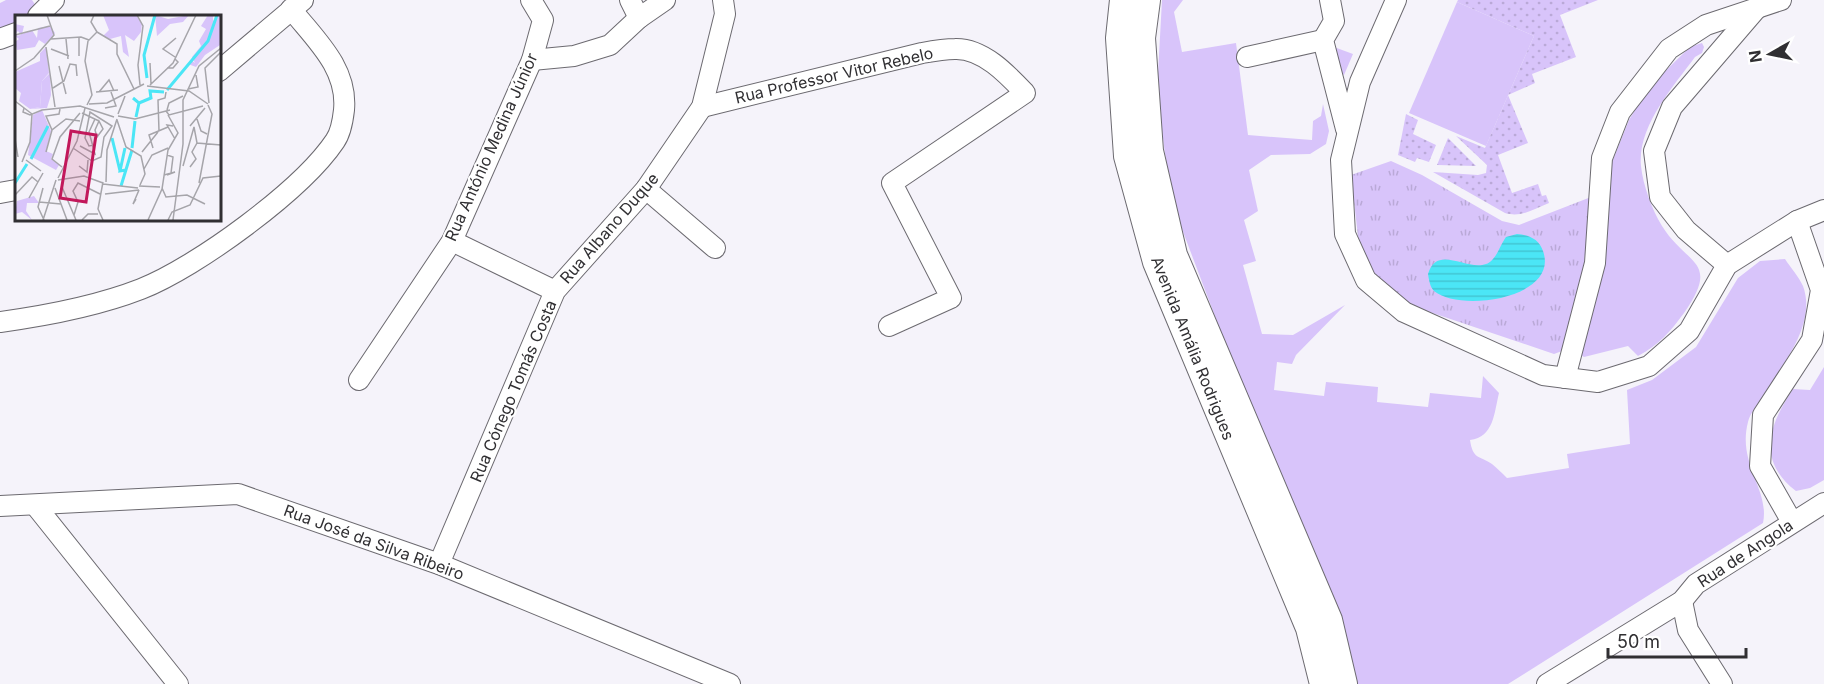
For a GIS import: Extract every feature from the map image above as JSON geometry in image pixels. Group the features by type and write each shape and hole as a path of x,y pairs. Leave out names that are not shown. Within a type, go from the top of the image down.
{"main road":[{"name":"Avenida Amália Rodrigues","path":"1123,0 1119,38 1127,156 1156,262 1309,627 1323,684"},
{"name":"Avenida Amália Rodrigues","path":"1147,0 1142,38 1150,151 1174,255 1329,620 1344,684"}],"street":[{"path":"39,15 54,0"},
{"name":"Rua António Medina Júnior","path":"359,380 452,241 532,60 543,20 531,0"},
{"path":"630,0 639,18"},
{"path":"532,60 574,56 610,45 639,18 665,0"},
{"name":"Rua Albano Duque","path":"555,291 646,189 702,107 725,14 723,0"},
{"path":"1330,0 1334,21 1323,40 1346,132"},
{"path":"1396,0 1360,82 1341,160 1345,234 1366,280 1404,312 1543,375 1598,382 1649,366 1689,332 1727,265 1797,221 1824,210"},
{"path":"1565,378 1595,263 1602,158 1620,112 1669,49 1706,25 1781,0"},
{"path":"0,322 42,316 142,289 195,259 294,187 336,139 344,109 338,67 297,5 220,69"},
{"path":"1727,265 1686,230 1660,197 1654,151 1672,107 1757,9"},
{"path":"0,39 15,33"},
{"path":"1247,57 1323,40"},
{"name":"Rua Professor Vitor Rebelo","path":"702,107 922,52 958,48 979,55 1005,72 1025,93 892,183 951,298 889,326"},
{"path":"646,189 715,248"},
{"path":"0,194 15,190"},
{"path":"1792,522 1760,466 1763,415 1812,340 1821,290 1797,221"},
{"name":"Rua Cónego Tomás Costa","path":"439,564 555,291 452,241"},
{"name":"Rua José da Silva Ribeiro","path":"0,506 238,494 439,564 730,684"},
{"name":"Rua de Angola","path":"1547,684 1682,601 1696,584 1824,502"},
{"path":"35,505 178,684"},
{"path":"1682,601 1688,630 1722,684"}],"green space":[{"path":"6,0 32,0 36,6 27,15 15,15 15,22 0,29 0,3"},
{"path":"1162,0 1183,0 1174,12 1182,52 1236,43 1248,135 1312,140 1313,121 1321,116 1323,104 1329,131 1326,144 1310,154 1271,155 1249,170 1258,211 1244,220 1256,261 1243,265 1262,334 1293,335 1345,305 1296,355 1292,364 1277,362 1274,390 1324,396 1326,382 1378,387 1377,402 1428,407 1430,393 1481,398 1483,376 1499,393 1492,423 1484,434 1470,440 1475,454 1492,464 1507,478 1569,468 1567,454 1630,444 1627,390 1652,380 1696,347 1738,278 1760,261 1785,259 1803,286 1806,300 1805,315 1796,343 1748,422 1747,451 1762,499 1763,523 1508,684 1354,684 1171,200 1157,92"},
{"path":"1458,0 1598,0 1560,15 1576,57 1532,74 1535,83 1508,95 1534,36 1457,2"},
{"path":"1457,2 1534,36 1486,146 1409,113"},
{"path":"1702,43 1704,47 1702,53 1695,57 1658,108 1641,151 1642,173 1651,205 1662,226 1696,265 1700,273 1700,283 1695,296 1679,320 1664,337 1645,352 1638,356 1628,346 1584,357 1581,355 1612,162 1629,120 1649,87 1690,47"},
{"path":"1334,47 1353,54 1344,75 1339,71"},
{"path":"1508,95 1528,143 1498,155 1512,193 1538,184 1542,196 1546,195 1549,203 1517,214 1505,213 1433,172 1478,175 1486,173 1487,165 1456,136 1485,148"},
{"path":"1406,114 1418,120 1413,134 1436,145 1429,162 1417,158 1415,162 1398,155"},
{"path":"1448,138 1476,166 1437,165"},
{"path":"1391,161 1422,175 1502,221 1519,225 1591,197 1582,283 1562,351 1554,354 1400,302 1375,280 1359,245 1351,175"},
{"path":"1824,367 1824,480 1810,488 1796,491 1783,479 1775,467 1770,442 1778,416 1793,389 1810,390"}],"water":[{"path":"1517,234 1533,238 1543,251 1544,267 1537,280 1523,290 1505,297 1464,301 1447,298 1434,291 1428,274 1432,265 1445,259 1478,265 1486,264 1495,256 1506,237"}]}
